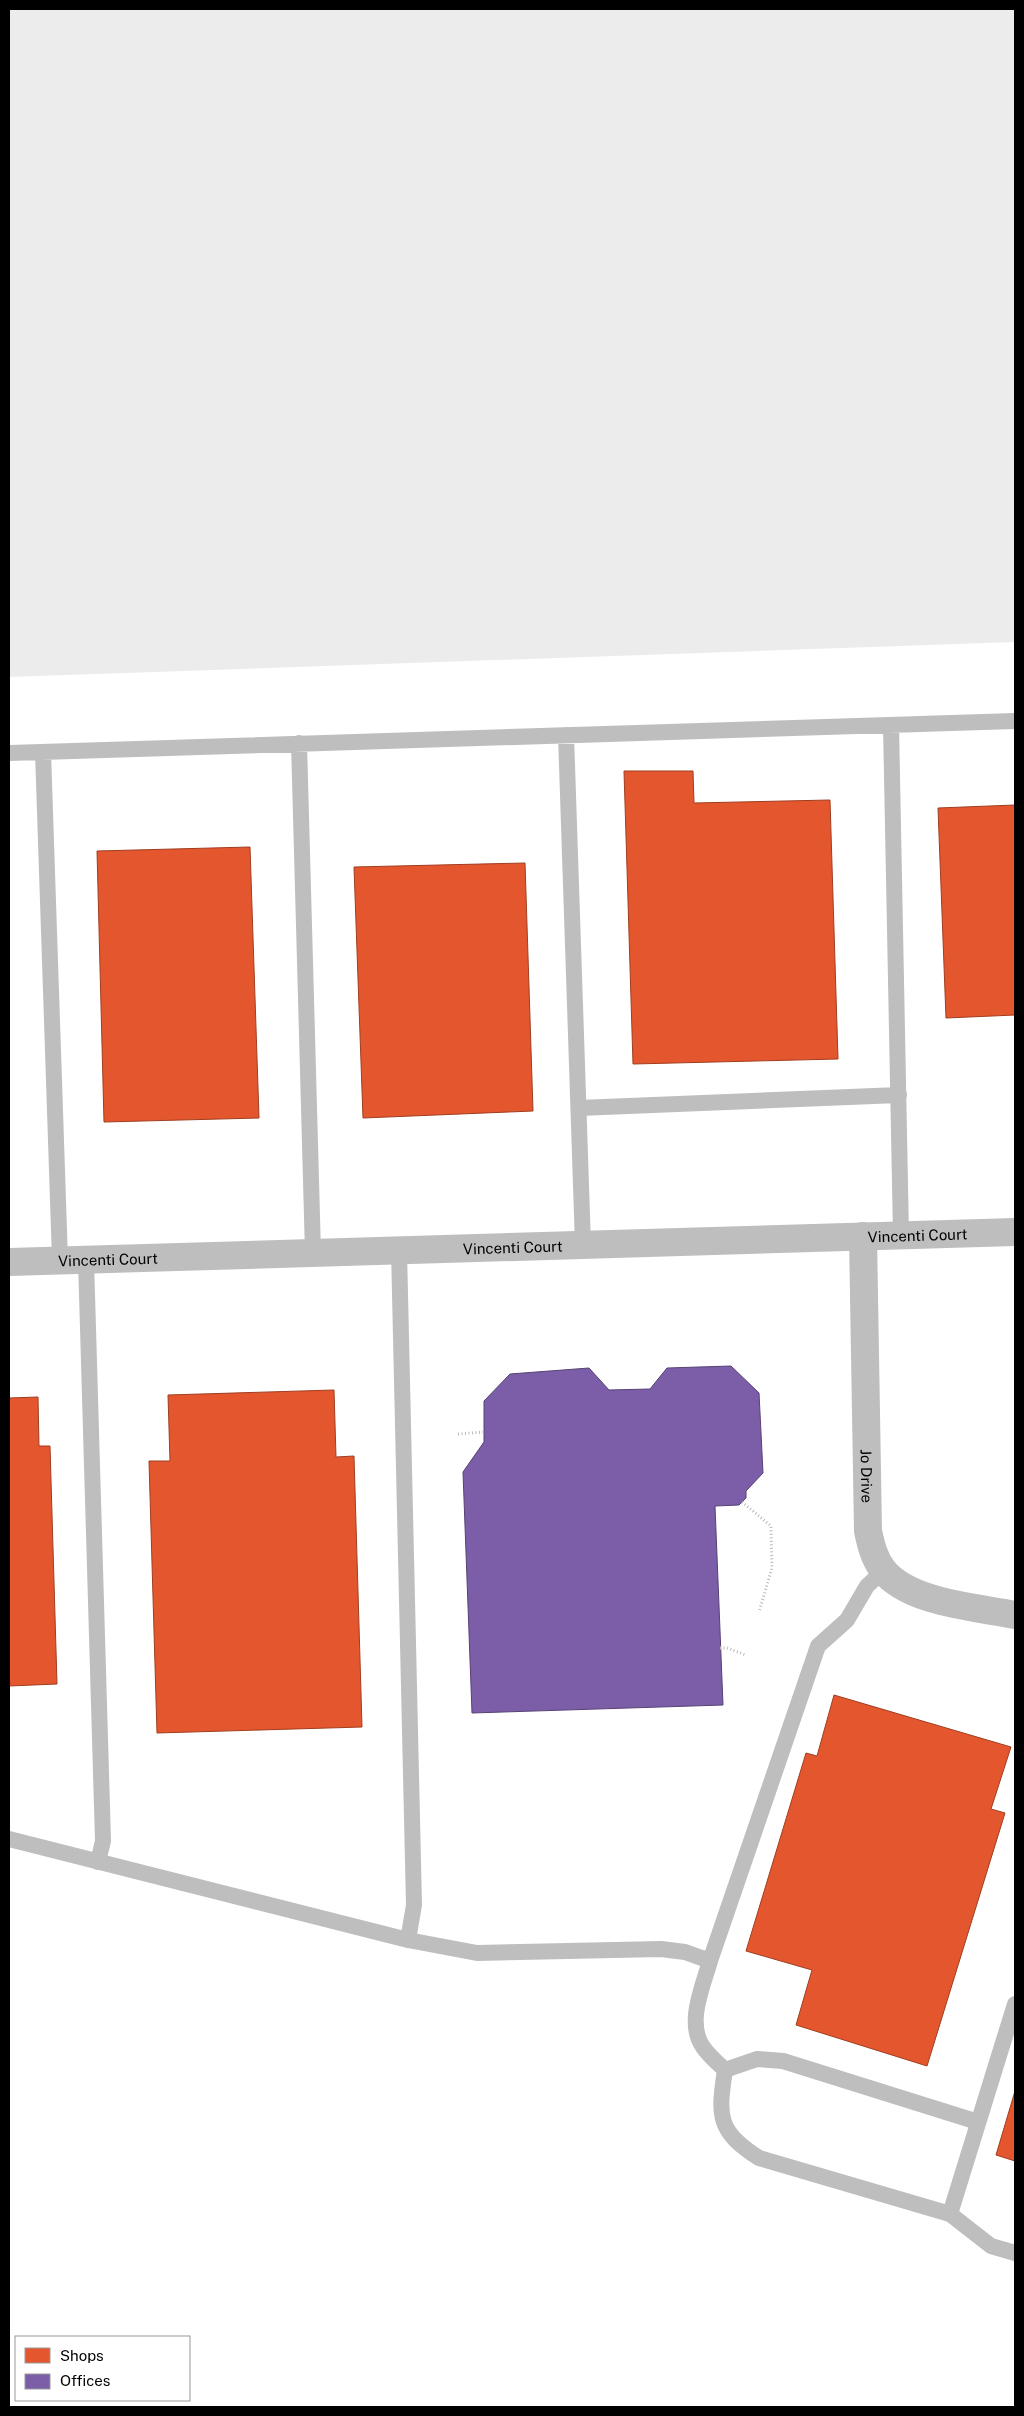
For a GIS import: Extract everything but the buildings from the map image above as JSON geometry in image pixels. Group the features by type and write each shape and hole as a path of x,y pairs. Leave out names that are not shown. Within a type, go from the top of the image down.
{"street":[{"name":"Vincenti Court","path":"9,1262 1015,1232"},
{"name":"Jo Drive","path":"864,1236 868,1531 872,1552 883,1571 902,1586 925,1597 1015,1615"}],"lane":[{"path":"9,753 1015,721"},
{"path":"891,725 901,1236"},
{"path":"566,735 583,1245"},
{"path":"300,743 313,1253"},
{"path":"43,752 73,1260 103,1841 98,1862"},
{"path":"579,1108 899,1095"},
{"path":"399,1250 414,1906 408,1940"},
{"path":"725,2070 703,2047 698,2031 696,2012 710,1961 818,1646 847,1620 867,1586 883,1571"},
{"path":"9,1839 408,1940 477,1953 661,1949 685,1952 710,1961"},
{"path":"950,2214 1015,2004"},
{"path":"725,2070 756,2059 783,2061 978,2122"},
{"path":"725,2070 720,2103 722,2120 729,2134 742,2148 759,2158 950,2214 991,2246 1015,2253"}],"path":[{"path":"458,1434 484,1432"},
{"path":"742,1502 771,1526 772,1568 759,1612"},
{"path":"720,1648 727,1648 746,1655"}],"shaded area":[{"path":"9,9 1015,9 1015,642 9,677"}]}
